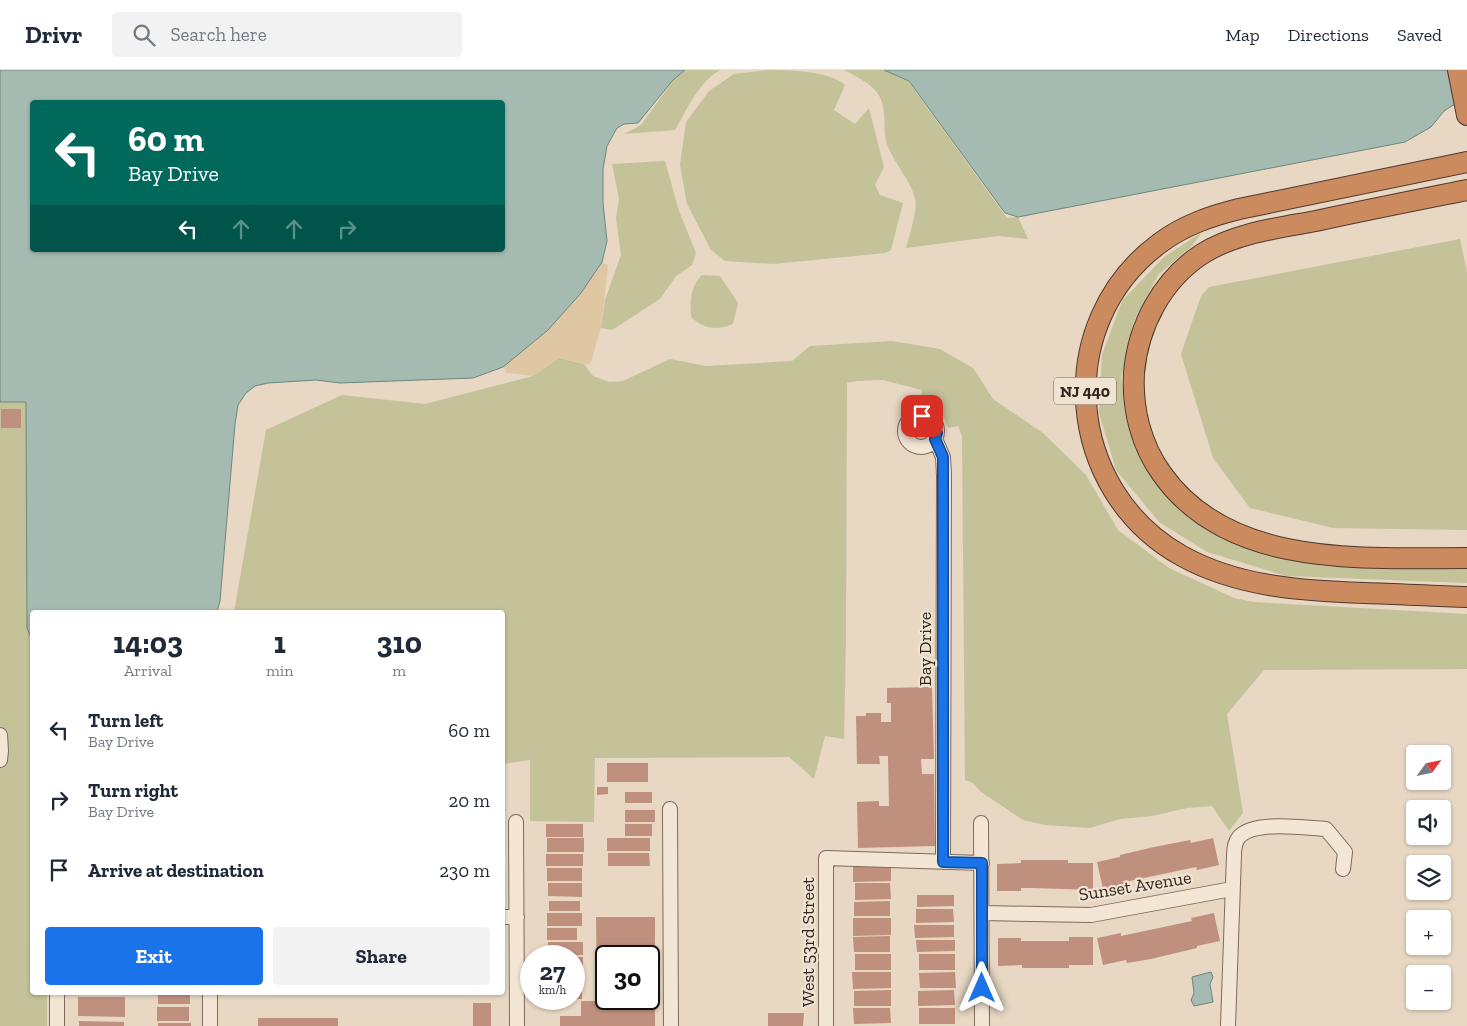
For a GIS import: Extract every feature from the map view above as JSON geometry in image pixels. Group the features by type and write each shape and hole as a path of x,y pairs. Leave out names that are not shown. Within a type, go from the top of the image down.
{"highway":[{"path":"1458,70 1467,115"},
{"name":"NJ 440","path":"1467,162 1239,209 1211,217 1178,231 1140,259 1111,297 1100,318 1092,340 1087,364 1086,390 1087,414 1094,449 1114,492 1144,528 1182,556 1226,574 1283,587 1319,591 1467,597"},
{"name":"NJ 440","path":"1467,190 1259,232 1224,242 1203,253 1180,272 1168,285 1154,306 1138,346 1134,388 1139,424 1146,447 1158,468 1172,487 1190,505 1221,525 1265,543 1312,554 1348,557 1467,558"}],"street":[{"name":"Bay Drive","path":"935,439 943,457 944,475 943,862"},
{"path":"0,735 0,760"},
{"path":"670,809 671,1026"},
{"path":"516,822 510,917 517,1026"},
{"path":"981,823 982,1026"},
{"path":"1228,1026 1232,889 1235,844 1239,836 1262,826 1326,829 1344,852 1344,869"},
{"name":"West 53rd Street","path":"826,1026 826,858 943,862"},
{"path":"943,862 982,863"},
{"name":"Sunset Avenue","path":"982,913 1091,915 1232,889"},
{"path":"57,995 57,1026"},
{"path":"210,995 210,1026"}],"shaded area":[{"path":"0,70 685,70 673,80 638,123 624,124 617,128 607,146 603,169 603,203 607,241 602,262 581,293 548,330 503,367 473,378 340,383 316,380 268,383 255,386 246,393 238,405 235,424 220,601 218,610 30,610 30,635 27,628 26,402 0,402"},
{"path":"686,70 720,70 706,81 700,89 675,130 624,134 641,125 674,79"},
{"path":"768,70 809,72 838,80 845,85 834,110 855,124 869,108 884,167 875,185 880,195 903,203 891,250 885,253 773,264 725,261 711,250 687,204 680,165 686,122 709,91 734,74"},
{"path":"844,70 884,70 908,81 1007,218 1018,217 1028,239 998,236 906,248 916,204 913,192 887,144 881,100 872,87"},
{"path":"884,70 1467,70 1458,102 1444,111 1431,127 1405,142 1018,217 1005,213 909,81"},
{"path":"665,161 679,211 696,253 692,265 676,276 660,299 612,330 601,328 605,300 621,255 616,218 619,199 612,164"},
{"path":"1202,232 1192,246 1158,275 1134,321 1121,378 1135,448 1166,495 1207,531 1264,553 1323,566 1391,569 1467,568 1467,583 1286,576 1207,552 1159,522 1116,470 1099,413 1102,355 1122,301 1164,257"},
{"path":"1460,239 1467,272 1467,530 1333,528 1250,508 1213,458 1181,354 1201,296 1209,287"},
{"path":"702,275 720,276 738,303 733,324 721,328 710,328 691,317 693,289"},
{"path":"892,341 940,349 973,368 993,399 1043,433 1086,475 1118,530 1169,568 1234,598 1253,602 1467,614 1467,669 1264,670 1227,714 1243,813 1229,831 1212,806 1187,808 1152,816 1120,819 1090,828 1045,825 1023,820 980,791 973,783 965,780 962,436 958,426 948,428 939,410 932,404 921,400 922,390 883,380 847,383 844,739 825,736 814,779 789,757 595,758 594,822 530,821 530,760 505,764 505,610 234,610 266,430 342,395 425,404 533,376 559,358 584,364 593,376 609,382 623,381 670,359 706,366 792,361 810,346"},
{"path":"26,401 27,628 30,635 30,995 47,995 47,1026 0,1026 0,402"},
{"path":"1211,972 1213,977 1210,984 1213,1002 1194,1006 1191,1000 1194,993 1192,977"}],"sand":[{"path":"602,262 608,266 601,328 590,365 559,358 533,376 507,373 503,367 548,330 581,293"}],"building":[{"path":"1,409 21,409 21,428 1,428"},
{"path":"932,687 934,759 921,759 922,774 934,774 935,846 858,848 857,802 879,801 879,806 889,806 888,756 879,756 880,764 857,764 856,716 866,716 866,713 881,713 881,722 891,722 891,703 887,703 887,688"},
{"path":"607,763 648,763 648,782 607,782"},
{"path":"597,787 608,787 608,794 597,795"},
{"path":"625,792 652,792 652,803 625,803"},
{"path":"625,810 655,810 655,822 625,822"},
{"path":"546,824 583,824 583,837 546,837"},
{"path":"625,824 652,824 652,836 625,836"},
{"path":"547,838 584,838 584,852 547,852"},
{"path":"607,838 650,838 650,851 607,851"},
{"path":"1213,838 1219,865 1197,870 1196,867 1125,882 1126,884 1103,889 1097,862 1154,847 1190,840 1191,843"},
{"path":"608,853 649,853 650,866 608,866"},
{"path":"546,854 583,854 583,866 546,866"},
{"path":"1021,860 1068,860 1068,863 1093,863 1093,890 1021,888 1021,891 997,891 997,864 1021,863"},
{"path":"853,865 891,865 891,881 853,882"},
{"path":"547,868 582,868 582,881 547,881"},
{"path":"548,883 582,883 582,897 548,896"},
{"path":"855,883 890,883 891,899 855,900"},
{"path":"917,895 954,895 954,906 917,907"},
{"path":"549,901 580,901 580,911 549,911"},
{"path":"890,901 890,916 854,916 854,902"},
{"path":"916,909 953,909 954,922 916,923"},
{"path":"547,913 582,913 582,926 547,926"},
{"path":"1214,913 1220,941 1151,959 1127,963 1126,960 1103,965 1097,938 1121,933 1121,936 1192,921 1191,918"},
{"path":"596,917 655,917 655,945 596,945"},
{"path":"853,918 891,918 891,935 853,936"},
{"path":"914,925 954,925 954,937 915,938"},
{"path":"547,928 577,928 577,940 547,940"},
{"path":"890,936 890,952 854,952 853,937"},
{"path":"1069,937 1093,937 1093,965 1069,965 1069,968 1022,968 1022,965 998,966 998,938 1021,938 1021,941 1069,941"},
{"path":"916,940 955,940 955,951 917,952"},
{"path":"548,942 583,942 583,945 548,945"},
{"path":"855,954 891,954 891,970 855,970"},
{"path":"919,954 955,954 955,970 919,970"},
{"path":"852,972 891,972 891,988 853,989"},
{"path":"955,972 956,988 920,988 919,973"},
{"path":"891,990 891,1006 854,1006 854,991"},
{"path":"954,990 955,1005 918,1006 918,991"},
{"path":"158,995 190,995 190,1004 158,1004"},
{"path":"78,997 125,997 125,1017 78,1016"},
{"path":"585,1001 595,1001 595,1010 655,1010 655,1026 560,1026 560,1016 581,1016 581,1010 585,1010"},
{"path":"473,1003 491,1003 491,1026 473,1026"},
{"path":"157,1007 189,1007 189,1021 157,1021"},
{"path":"853,1008 890,1008 891,1023 854,1024"},
{"path":"919,1008 955,1008 955,1024 919,1024"},
{"path":"768,1013 804,1013 803,1026 768,1026"},
{"path":"258,1018 338,1018 338,1026 258,1026"},
{"path":"79,1021 124,1022 124,1026 79,1026"},
{"path":"158,1023 191,1023 191,1026 158,1026"}],"route":[{"path":"922,416 928,418 936,427 935,439 943,457 944,475 943,862 982,863 982,988"}]}
